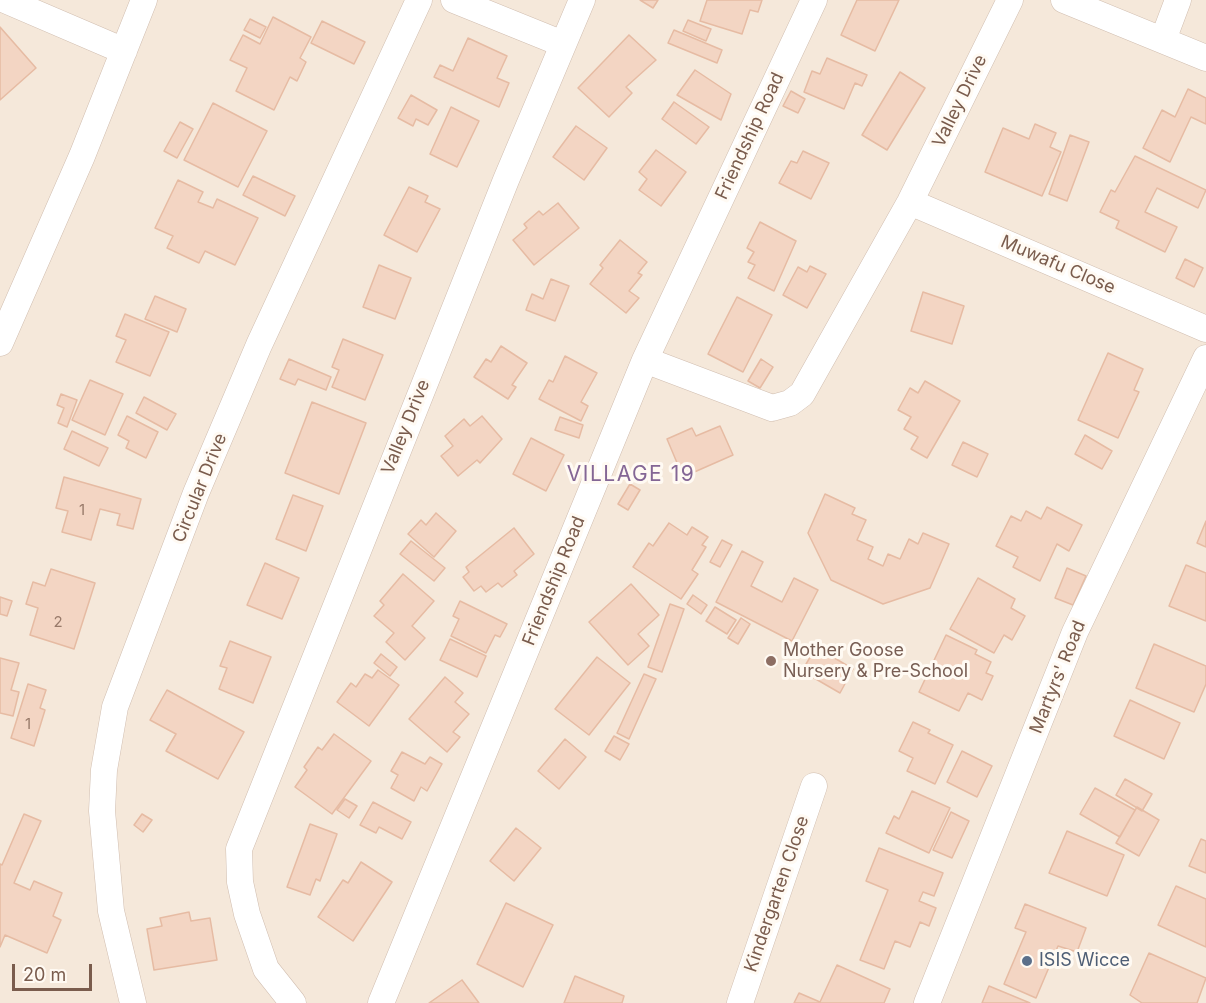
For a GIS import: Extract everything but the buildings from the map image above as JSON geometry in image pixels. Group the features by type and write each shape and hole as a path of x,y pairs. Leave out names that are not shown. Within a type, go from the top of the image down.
{"street":[{"path":"5,0 124,51"},
{"path":"0,343 82,156 144,0"},
{"name":"Circular Drive","path":"133,1003 111,911 102,811 104,771 116,707 196,493 241,388 419,0"},
{"path":"454,0 563,44"},
{"name":"Valley Drive","path":"293,1003 266,969 247,914 238,856 246,826 506,180 582,0"},
{"name":"Friendship Road","path":"381,1003 645,360 813,0"},
{"name":"Valley Drive","path":"645,360 772,408 790,404 810,384 910,202 1010,0"},
{"path":"1064,0 1206,58"},
{"path":"1163,40 1178,0"},
{"name":"Muwafu Close","path":"910,202 1206,329"},
{"name":"Martyrs' Road","path":"927,1003 1075,632 1206,358"},
{"name":"Kindergarten Close","path":"740,1003 814,786"}],"shaded area":[{"path":"0,0 1206,0 1206,1003 0,1003"}],"place":[{"name":"Mother Goose Nursery & Pre-School","path":"771,661"},
{"name":"ISIS Wicce","path":"1027,961"}],"district":[{"name":"VILLAGE 19","path":"631,475"}]}
